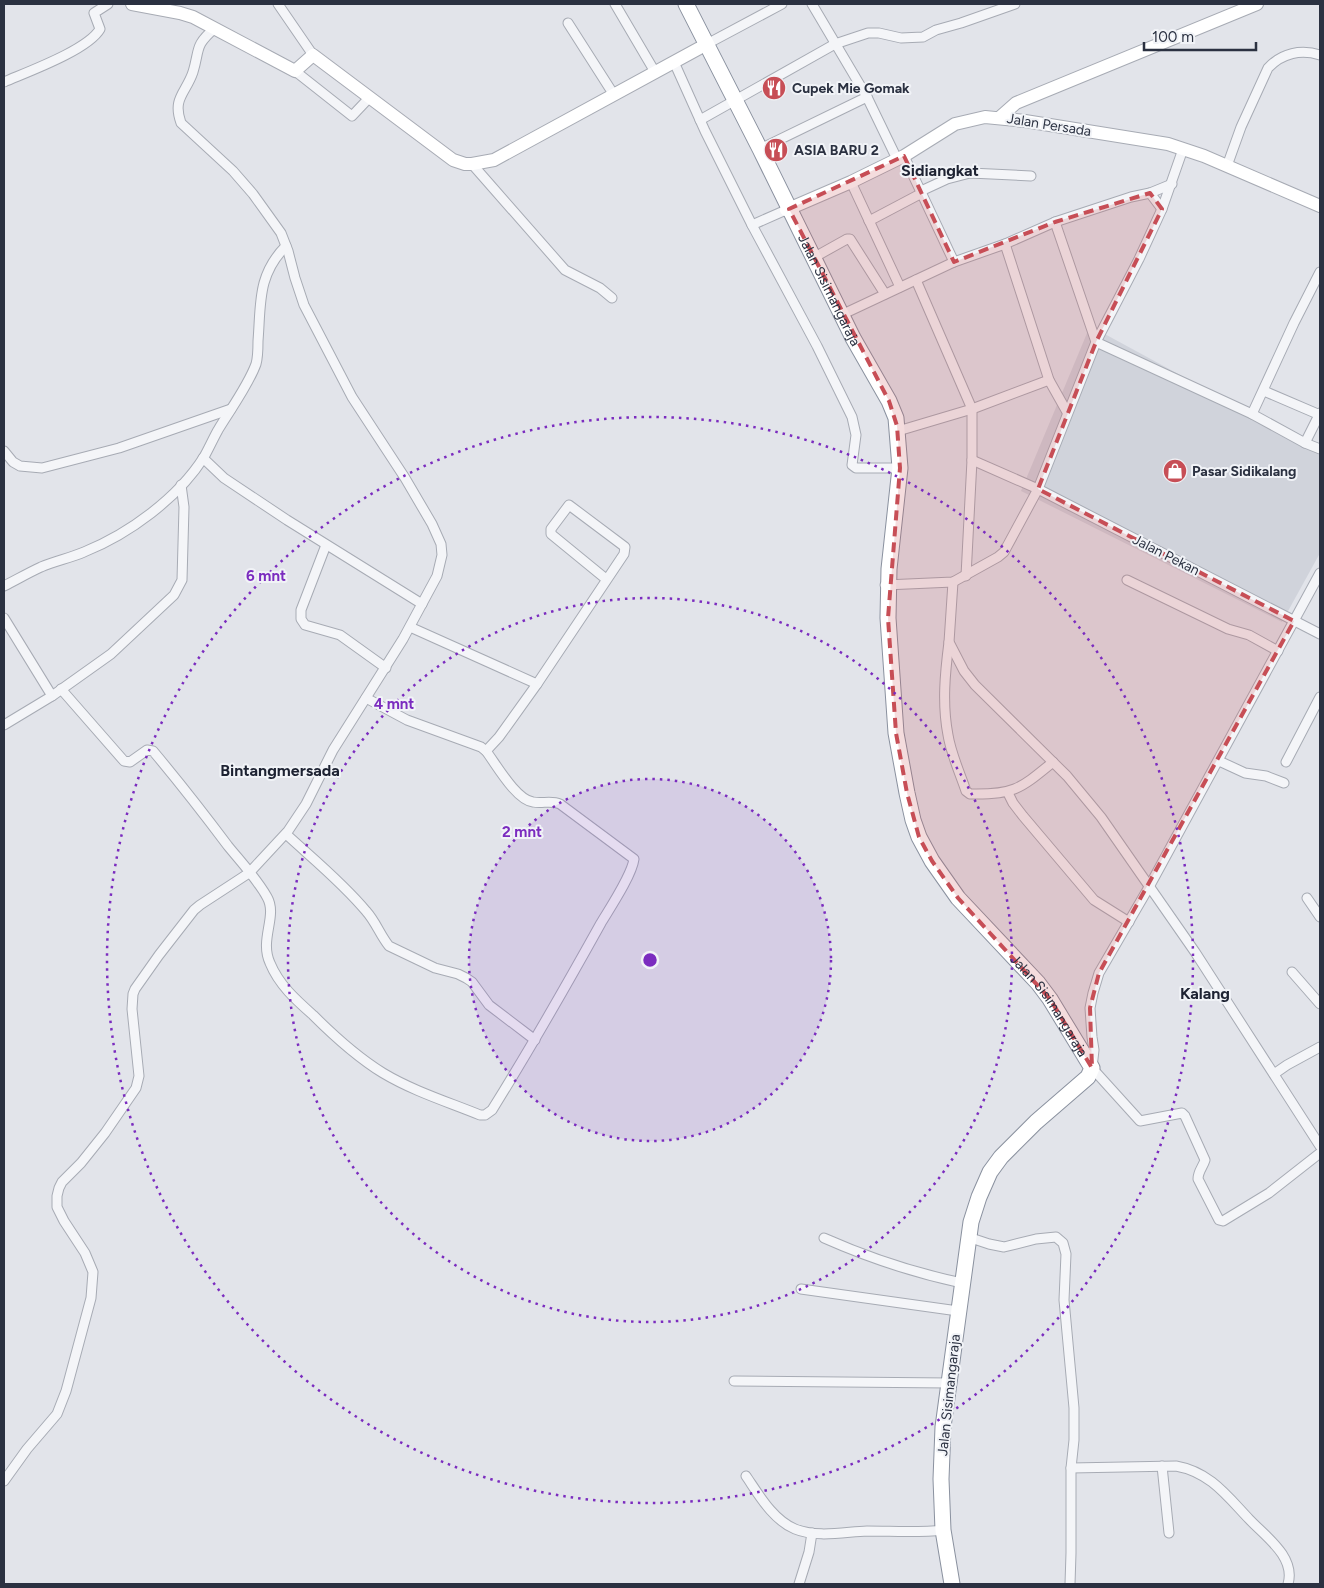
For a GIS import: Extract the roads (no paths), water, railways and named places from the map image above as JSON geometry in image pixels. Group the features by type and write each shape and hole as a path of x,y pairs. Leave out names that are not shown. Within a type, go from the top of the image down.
{"highway":[{"name":"Jalan Sisimangaraja","path":"682,4 705,45"},
{"name":"Jalan Sisimangaraja","path":"686,4 840,315 889,401 896,418 898,468 887,588 888,618 896,733 913,820 919,837 932,861 958,898 1050,998 1092,1068 1088,1077 1036,1122 1001,1157 990,1172 979,1197 968,1237 942,1427 941,1479 944,1530 952,1584"},
{"name":"Jalan Sisimangaraja","path":"733,100 760,149 787,210 813,258 851,339 866,362 892,413 898,468"}],"street":[{"path":"4,82 83,45 100,29 94,14 108,4"},
{"path":"132,4 186,14 215,28 295,71 352,116 369,98"},
{"path":"278,4 313,55 454,160 465,164 494,160 782,4"},
{"path":"614,4 656,72"},
{"path":"812,4 921,192 954,262"},
{"path":"700,120 835,44 868,33 879,33 901,38 923,37 936,30 961,24 1015,4"},
{"path":"999,118 1016,103 1257,4"},
{"path":"568,23 614,95"},
{"path":"4,1481 27,1449 57,1414 66,1391 84,1325 91,1298 93,1272 85,1253 57,1207 57,1196 62,1182 88,1155 136,1088 138,1076 132,1009 134,989 200,905 250,873 286,834 306,804 333,750 410,627 439,568 442,555 441,544 432,524 348,389 304,305 281,233 253,194 233,172 184,127 178,115 179,98 193,73 197,49 206,36 215,28"},
{"path":"1227,166 1241,127 1268,68 1275,60 1289,54 1302,52 1320,55"},
{"path":"295,71 313,55"},
{"path":"674,62 700,120 752,225 817,346 852,417 856,436 852,465 856,468 898,468"},
{"path":"760,149 867,97"},
{"path":"1016,103 1018,116 1026,121"},
{"name":"Jalan Persada","path":"787,210 851,182 901,157 955,124 985,117 1026,121 1168,144 1227,166 1320,206"},
{"path":"887,588 953,582 1004,552 1038,489 1096,342 1139,259 1162,208 1183,149"},
{"path":"472,164 565,270 600,288 612,298"},
{"path":"869,221 921,192 959,175 970,173 1031,176"},
{"path":"851,182 900,287"},
{"path":"840,315 954,262 1005,244 1055,222 1131,197 1150,193 1172,184"},
{"path":"1150,193 1162,208"},
{"path":"752,225 787,210"},
{"path":"1055,222 1096,342 1252,414 1320,449"},
{"path":"813,258 847,239 852,240 885,294"},
{"path":"1005,244 1049,380 1067,412"},
{"path":"4,586 42,567 85,552 116,536 168,500 181,485 203,458 256,364 259,309 269,270 276,257 286,246"},
{"path":"1252,414 1320,272"},
{"path":"916,280 972,410 972,460 966,576"},
{"path":"898,431 972,410 1049,380"},
{"path":"1264,391 1320,414 1305,442"},
{"path":"4,451 13,462 20,466 42,468 119,448 231,409"},
{"path":"203,458 224,478 326,545 422,604"},
{"name":"Jalan Pekan","path":"972,460 1038,489 1320,634"},
{"path":"4,725 52,696 111,654 142,627 178,589 182,580 184,543 184,507 181,485"},
{"path":"486,751 499,737 537,684 624,554 625,547 569,505 551,529 551,534 606,579"},
{"path":"326,545 301,610 301,619 305,624 340,635 386,668"},
{"path":"1320,573 1149,887 1099,973 1092,993 1090,1008 1094,1050 1092,1068 1140,1121 1182,1113 1185,1116 1205,1160 1203,1167 1198,1173 1198,1179 1219,1220 1223,1221 1269,1193 1320,1153"},
{"path":"1126,580 1228,629 1249,635 1278,651"},
{"path":"953,582 944,693 948,737 966,791 970,794 1008,793 1030,782 1053,762"},
{"path":"4,618 52,696"},
{"path":"410,627 537,684"},
{"path":"949,642 964,671 975,685 1067,776 1101,817 1195,952 1320,1146"},
{"path":"61,689 124,761 130,762 147,750 154,750 250,873 267,896 271,906 266,936 267,953 269,962 289,993 347,1048 382,1072 398,1081 480,1115 485,1115 492,1110 535,1040 614,899 634,859 560,804 555,802 533,802 522,798 486,751 474,744 407,720 366,698"},
{"path":"1286,762 1320,697"},
{"path":"1218,761 1245,773 1266,776 1284,783"},
{"path":"1008,793 1023,816 1094,900 1129,922"},
{"path":"286,834 359,902 374,920 389,946 435,968 466,978 472,982 489,1004 535,1040"},
{"path":"1306,898 1320,917"},
{"path":"1292,972 1320,1004"},
{"path":"1274,1074 1320,1047"},
{"path":"968,1237 1004,1247 1048,1237 1056,1237 1064,1243 1066,1254 1065,1328 1074,1408 1074,1440 1071,1468 1070,1584"},
{"path":"824,1238 880,1261 962,1283"},
{"path":"802,1289 958,1311"},
{"path":"734,1381 949,1383"},
{"path":"1071,1468 1162,1466 1187,1468 1223,1490 1272,1541 1290,1571 1288,1584"},
{"path":"1162,1466 1169,1533"},
{"path":"746,1476 764,1502 777,1516 795,1529 812,1533 925,1532 944,1530"},
{"path":"799,1584 809,1552 812,1533"}],"place":[{"name":"Cupek Mie Gomak","path":"774,88"},
{"name":"ASIA BARU 2","path":"776,150"},
{"name":"Pasar Sidikalang","path":"1175,471"}],"district":[{"name":"Sidiangkat","path":"940,170"},
{"name":"Bintangmersada","path":"280,770"},
{"name":"Kalang","path":"1205,993"}]}
